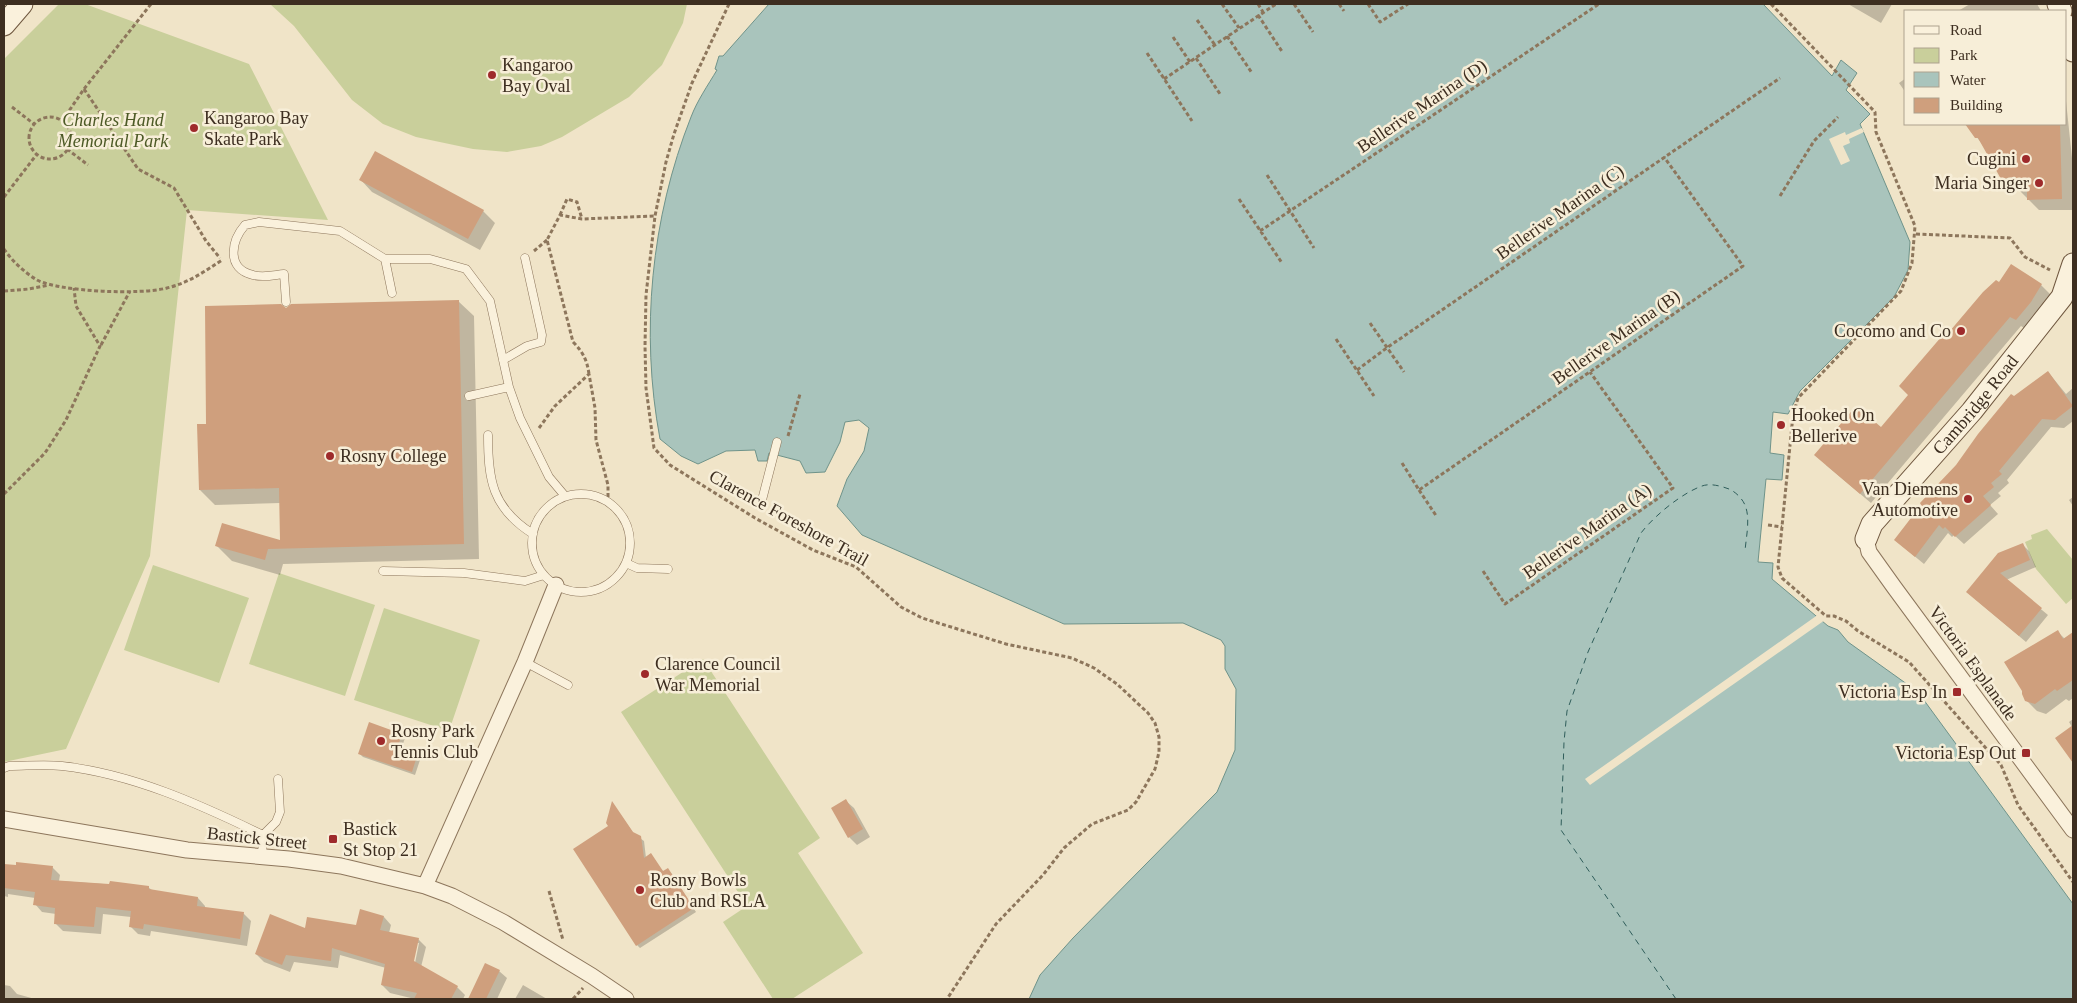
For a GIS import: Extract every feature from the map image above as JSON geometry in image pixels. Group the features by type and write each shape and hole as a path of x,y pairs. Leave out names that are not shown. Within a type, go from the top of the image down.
{"street":[{"path":"4,25 22,4"},
{"path":"2067,29 2073,52"},
{"name":"Cambridge Road","path":"1866,539 1872,524 2068,300 2073,264"},
{"name":"Victoria Esplanade","path":"1866,539 1867,547 1884,573 2073,830"},
{"path":"425,886 525,662 556,585"},
{"name":"Bastick Street","path":"4,819 187,850 288,859 340,866 425,886 452,896 503,922 562,957 626,999"}],"lane":[{"path":"286,302 284,274 253,275 243,272 234,258 234,240 245,225 259,222 340,231 385,259 430,259 466,269 490,301 509,387 531,441 549,477 565,496"},
{"path":"503,360 527,346 541,342 542,335 525,258"},
{"path":"385,259 392,293"},
{"path":"468,396 509,387"},
{"path":"488,435 490,480 500,505 519,525 533,534"},
{"path":"762,500 777,442"},
{"path":"586,494 597,496 608,502 620,512 630,533 630,548 626,563 612,581 599,589 576,592 556,585 544,575 534,556 533,534 542,513 554,502 565,496 586,494"},
{"path":"626,563 644,569 668,569"},
{"path":"383,571 464,573 524,581 544,575"},
{"path":"525,662 568,685"},
{"path":"4,768 61,766 118,777 203,806 263,835"},
{"path":"262,858 263,835 276,822 280,812 278,779"}],"path":[{"path":"62,121 84,89 151,4"},
{"name":"Clarence Foreshore Trail","path":"729,4 692,83 674,134 655,216 646,295 645,346 650,430 654,448 670,465 755,518 813,550 856,567 901,607 922,618 1006,644 1072,658 1094,668 1117,684 1138,703 1155,723 1159,737 1159,752 1155,769 1136,802 1128,810 1092,824 1064,848 1043,875 996,924 947,999"},
{"path":"1222,4 1239,28"},
{"path":"1258,4 1264,12"},
{"path":"1164,79 1276,4"},
{"path":"1294,4 1312,32"},
{"path":"1339,4 1344,11"},
{"path":"1368,4 1380,22 1408,4"},
{"name":"Bellerive Marina (D)","path":"1260,231 1599,4"},
{"path":"1771,4 1875,112 1876,132 1915,226 1916,234 1912,263 1901,291 1798,398 1793,415 1778,567 1782,578 1826,616 1834,616 1846,621 1858,631 1909,662 2001,765 2018,806 2073,882"},
{"path":"1258,16 1283,53"},
{"path":"1197,20 1215,45"},
{"path":"1227,36 1252,73"},
{"path":"1173,37 1190,62"},
{"path":"1147,53 1192,121"},
{"path":"1196,58 1220,94"},
{"name":"Bellerive Marina (C)","path":"1357,370 1780,78"},
{"path":"84,89 138,170 174,188 206,241 222,260"},
{"path":"12,107 34,124"},
{"path":"46,117 62,121 69,129 71,136 67,149 56,158 43,157 37,154 30,143 29,136 34,124 46,117"},
{"path":"1780,196 1814,141 1838,117"},
{"path":"67,149 88,165"},
{"path":"4,198 37,154"},
{"name":"Bellerive Marina (B)","path":"1419,490 1743,266 1664,157"},
{"path":"1267,176 1314,248"},
{"path":"1239,199 1282,263"},
{"path":"582,219 577,202 567,200 547,240 573,342 583,352 587,362 594,408 596,440 608,485 608,502"},
{"path":"560,215 582,219 655,216"},
{"path":"1916,234 2010,238 2025,257 2050,270"},
{"path":"4,249 12,261 38,280 50,285 130,292 146,292 191,280 222,260 234,258"},
{"path":"4,291 29,290 50,285"},
{"path":"74,288 76,306 100,346"},
{"path":"4,494 45,453 66,420 100,346 130,292"},
{"path":"1370,323 1404,372"},
{"path":"1336,339 1374,396"},
{"name":"Bellerive Marina (A)","path":"1483,571 1505,604 1673,488 1590,372"},
{"path":"531,441 555,406 589,374"},
{"path":"788,438 800,394"},
{"path":"1402,463 1437,517"},
{"path":"1768,525 1782,527"},
{"path":"549,890 565,945 562,957"}],"green space":[{"name":"Charles Hand Memorial Park","path":"59,4 85,4 249,64 328,220 187,210 150,556 66,749 4,762 4,59"},
{"name":"Kangaroo Bay Oval","path":"270,4 687,4 683,23 662,65 629,97 562,137 541,146 507,152 473,149 416,137 383,124 352,100 294,26"},
{"path":"2047,529 2073,560 2073,598 2066,604 2036,569 2025,542 2032,539 2031,535"},
{"path":"153,565 249,598 219,683 124,650"},
{"path":"279,573 375,605 345,696 249,664"},
{"path":"384,608 480,640 449,731 354,700"},
{"path":"703,659 820,838 798,853 863,953 792,999 773,999 723,922 747,906 621,712"}],"water":[{"path":"769,4 1763,4 1832,76 1841,60 1857,73 1846,90 1870,114 1860,124 1910,242 1908,270 1894,297 1800,391 1788,414 1773,412 1770,453 1784,455 1782,480 1766,479 1758,562 1773,563 1772,579 1828,626 1838,630 1848,642 1918,692 2073,904 2073,999 1029,999 1040,975 1073,938 1217,792 1235,750 1236,689 1225,669 1225,646 1221,640 1183,623 1064,624 862,535 837,506 847,479 864,451 869,428 859,420 845,422 840,442 825,472 806,473 800,461 769,453 767,461 758,461 755,450 726,451 698,464 681,456 660,439 654,399 650,317 658,235 666,195 677,155 691,117 699,99 717,70 715,69 719,56 723,56"}],"pier":[{"path":"1862,128 1864,132 1849,139 1850,143 1843,146 1850,161 1841,165 1829,139 1845,132 1846,135"},
{"path":"1819,614 1825,620 1590,785 1585,779"}],"building":[{"path":"1966,125 2060,125 2062,199 2027,200 2027,189 2016,189 2016,177 2001,179 1978,138 1975,138"},
{"path":"375,151 484,210 468,239 359,180"},
{"path":"2011,264 2042,284 2031,302 2016,320 2010,317 1860,494 1814,455 1856,406 1881,427 1908,395 1899,386 1942,336 1944,338 1983,292 1996,280 1999,282"},
{"name":"Rosny College","path":"459,300 464,544 268,549 265,560 215,546 222,523 280,540 279,488 199,490 197,424 206,424 205,306 281,304 286,308 291,304"},
{"path":"2048,371 2073,406 2055,420 2042,419 1999,471 2002,474 1991,483 1994,487 1983,496 1991,505 1955,537 1945,527 1943,529 1939,525 1915,557 1894,540 1921,505 1920,503 1956,465 1978,434 2011,394 2014,396"},
{"path":"2023,543 2030,560 2000,573 2042,608 2019,636 1966,592 1998,553"},
{"path":"2058,630 2063,639 2073,632 2073,680 2057,691 2055,689 2035,704 2025,701 2022,691 2004,662"},
{"name":"Rosny Park Tennis Club","path":"369,722 402,734 397,749 417,756 412,772 358,754"},
{"path":"2073,725 2073,763 2055,738"},
{"path":"846,799 863,829 848,838 831,808"},
{"name":"Rosny Bowls Club and RSLA","path":"612,801 633,832 641,836 644,858 651,853 663,871 668,868 694,908 636,946 573,849 608,826 606,823"},
{"path":"16,862 53,866 51,880 109,884 110,881 149,886 149,889 198,897 197,906 244,912 240,939 144,924 143,929 129,927 131,911 96,907 94,927 54,924 55,908 33,905 35,892 4,888 4,864 16,865"},
{"path":"360,909 384,916 380,930 419,938 414,961 458,986 451,999 414,999 417,993 381,985 385,964 332,948 331,961 286,955 282,965 255,954 270,914 305,928 307,917 356,925"},
{"path":"485,963 500,970 486,999 468,999"}],"ferry route":[{"path":"1676,999 1561,830 1567,711 1588,652 1641,533 1661,513 1677,499 1702,486 1712,485 1729,489 1739,497 1746,508 1748,524 1745,551"}],"place":[{"name":"Kangaroo Bay Oval","path":"492,75"},
{"name":"Kangaroo Bay Skate Park","path":"194,128"},
{"name":"Cugini","path":"2026,159"},
{"name":"Maria Singer","path":"2039,183"},
{"name":"Cocomo and Co","path":"1961,331"},
{"name":"Hooked On Bellerive","path":"1781,425"},
{"name":"Rosny College","path":"330,456"},
{"name":"Van Diemens Automotive","path":"1968,499"},
{"name":"Clarence Council War Memorial","path":"645,674"},
{"name":"Victoria Esp In","path":"1957,692"},
{"name":"Rosny Park Tennis Club","path":"381,741"},
{"name":"Victoria Esp Out","path":"2026,753"},
{"name":"Bastick St Stop 21","path":"333,839"},
{"name":"Rosny Bowls Club and RSLA","path":"640,890"}]}
